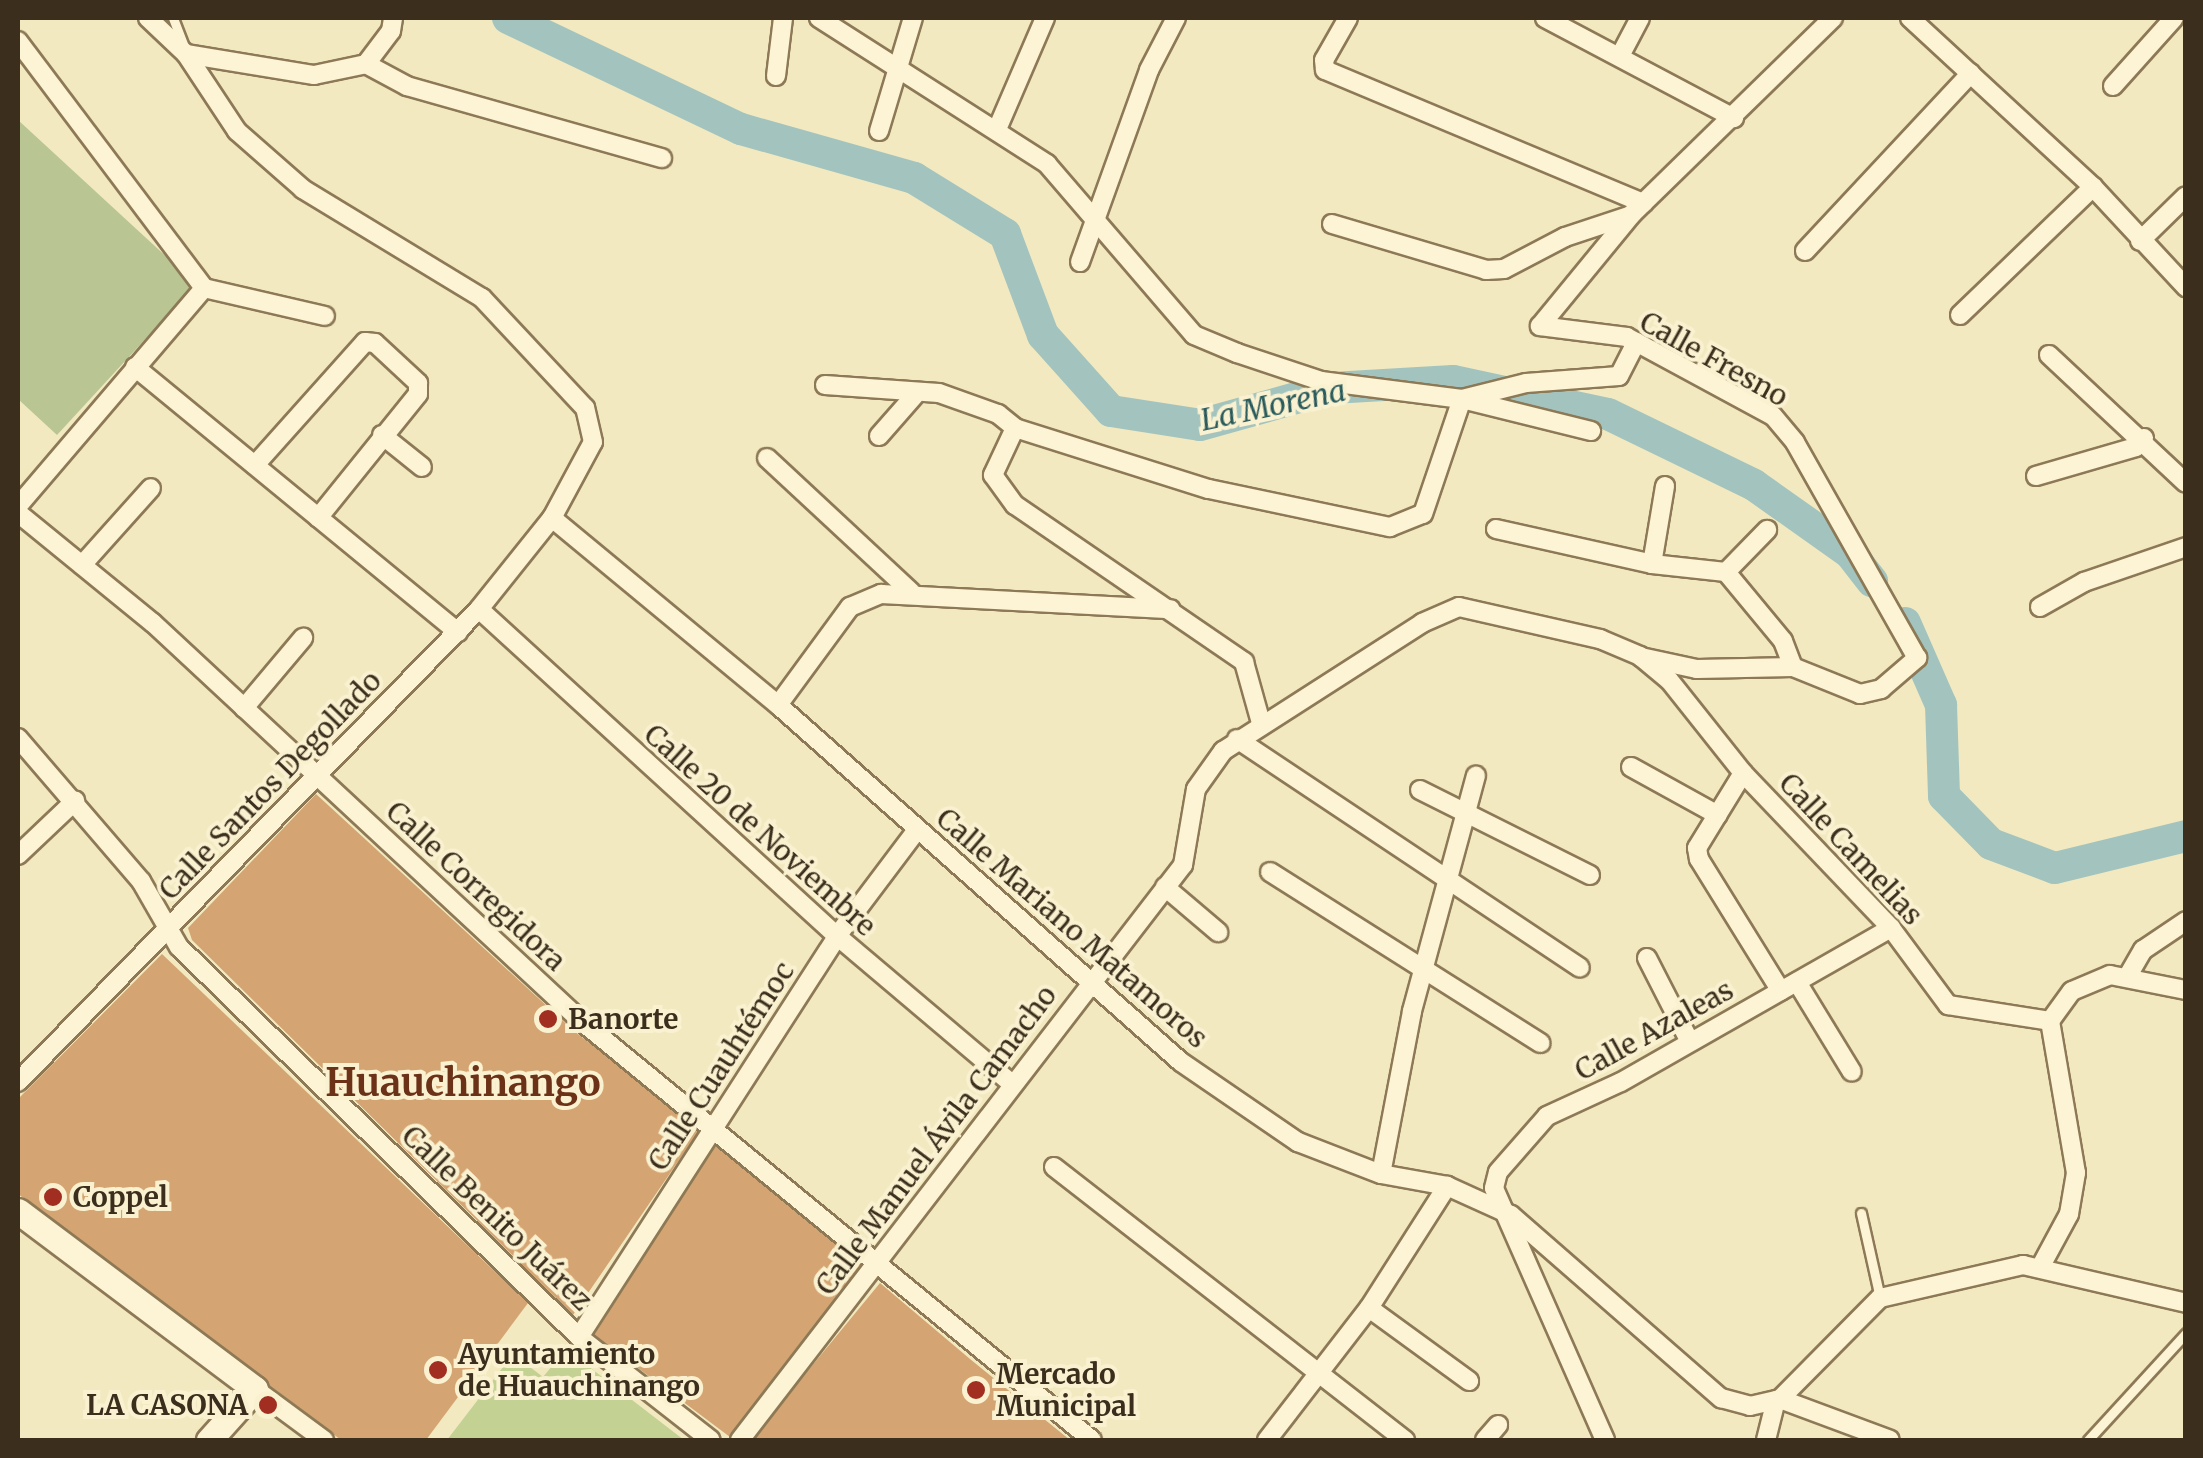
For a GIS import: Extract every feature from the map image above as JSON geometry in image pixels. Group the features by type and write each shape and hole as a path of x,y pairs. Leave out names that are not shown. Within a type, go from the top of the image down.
{"main road":[{"path":"18,1211 255,1390 209,1440"}],"street":[{"name":"Calle Santos Degollado","path":"18,1082 458,632 552,518 593,442 585,408 482,298 303,188 237,131 186,54 148,18"},
{"path":"366,64 391,31 393,18"},
{"path":"776,76 783,18"},
{"path":"819,18 998,128 1047,164 1194,335 1321,381 1462,398 1591,430"},
{"path":"879,131 895,63 913,18"},
{"path":"998,128 1045,18"},
{"path":"1080,262 1149,70 1176,18"},
{"path":"1348,18 1324,60 1325,70 1637,209"},
{"path":"1544,18 1621,54 1734,118"},
{"path":"1621,54 1640,18"},
{"name":"Calle Fresno","path":"1793,667 1860,694 1881,690 1917,658 1796,442 1773,416 1636,342 1540,326 1637,209 1833,18"},
{"path":"1910,18 2092,187 2186,287"},
{"path":"2113,86 2174,18"},
{"path":"18,41 91,147 204,288 324,316"},
{"path":"186,54 314,75 366,64 408,86 662,158"},
{"path":"1805,251 1971,73"},
{"path":"1960,316 2092,187"},
{"path":"2140,241 2186,196"},
{"path":"1332,224 1486,270 1504,270 1565,237 1637,209"},
{"path":"18,509 204,288"},
{"path":"255,465 370,341 419,388 318,518"},
{"path":"1462,398 1526,383 1618,376 1636,342"},
{"path":"2049,355 2144,438 2186,482"},
{"path":"136,367 458,632"},
{"path":"826,385 939,394 998,414 1015,428 1209,489 1390,527 1423,514 1462,398"},
{"path":"879,436 915,394"},
{"path":"1015,428 993,475 1015,505 1244,662 1261,723"},
{"path":"382,436 422,467"},
{"path":"2036,476 2136,447 2144,438"},
{"path":"767,458 911,592"},
{"path":"1652,564 1665,486"},
{"path":"82,565 150,488"},
{"name":"Calle Corregidora","path":"18,509 244,708 580,1020 1092,1440"},
{"name":"Calle Mariano Matamoros","path":"552,518 778,705 1087,984 1181,1062 1298,1142 1381,1174 1447,1186 1511,1215 1721,1398 1750,1406 1778,1399"},
{"path":"1496,529 1652,564 1726,572 1783,641 1793,667 1697,669 1640,656"},
{"path":"1726,572 1767,530"},
{"path":"2040,607 2084,582 2186,547"},
{"path":"778,705 850,607 881,594 911,592 1170,609"},
{"name":"Calle Manuel Ávila Camacho","path":"740,1440 880,1267 1087,984 1182,865 1196,788 1237,739 1422,622 1459,607 1600,639 1640,656"},
{"name":"Calle 20 de Noviembre","path":"479,608 837,936 1012,1084"},
{"path":"244,708 303,638"},
{"name":"Calle Camelias","path":"1640,656 1669,680 1743,773 1891,928 1956,1010 2050,1022"},
{"name":"Calle Benito Juárez","path":"18,738 142,881 179,947 579,1338 710,1440"},
{"path":"1237,739 1580,968"},
{"path":"1631,767 1718,815"},
{"path":"1743,773 1697,848 1699,859 1852,1072"},
{"path":"1381,1174 1423,972 1450,884 1476,776"},
{"path":"1420,790 1590,875"},
{"path":"18,854 75,801"},
{"name":"Calle Cuauhtémoc","path":"579,1338 837,936 917,830"},
{"path":"1270,872 1540,1043"},
{"path":"1164,887 1218,932"},
{"path":"2128,974 2142,950 2186,921"},
{"name":"Calle Azaleas","path":"1511,1215 1494,1188 1498,1172 1547,1116 1690,1042 1891,928"},
{"path":"1647,958 1690,1042"},
{"path":"2042,1264 2069,1214 2076,1173 2050,1022 2072,991 2128,974 2186,990"},
{"path":"1054,1167 1322,1371 1404,1440"},
{"path":"1267,1440 1370,1308 1447,1186"},
{"path":"1511,1215 1606,1440"},
{"path":"1766,1440 1778,1399 1880,1298 2042,1264 2186,1302"},
{"path":"1370,1308 1468,1381"},
{"path":"255,1390 324,1440"},
{"path":"1778,1399 1890,1440"},
{"path":"1485,1440 1498,1425"}],"lane":[{"path":"173,18 186,54"},
{"path":"1861,1213 1880,1298"},
{"path":"2088,1440 2186,1334"}],"green space":[{"path":"18,120 196,284 57,435 18,399"},
{"path":"566,1349 684,1440 447,1440 513,1354 543,1377"}],"building":[{"path":"316,794 574,1031 701,1128 573,1315 192,940 188,928"},
{"path":"162,954 528,1303 426,1440 341,1440 18,1194 18,1099"},
{"path":"719,1139 865,1269 730,1437 594,1335"},
{"path":"880,1283 970,1359 1070,1440 751,1440"}],"waterway":[{"name":"La Morena","path":"508,18 741,129 914,178 1005,234 1043,335 1111,411 1200,425 1332,388 1453,381 1608,414 1754,485 1850,553 1872,581"},
{"name":"La Morena","path":"1905,623 1941,705 1944,796 1991,844 2055,868 2186,836"}],"place":[{"name":"Banorte","path":"548,1019"},
{"name":"Coppel","path":"53,1197"},
{"name":"Ayuntamiento de Huauchinango","path":"438,1370"},
{"name":"Mercado Municipal","path":"976,1390"},
{"name":"LA CASONA","path":"268,1405"}],"district":[{"name":"Huauchinango","path":"463,1083"}]}
